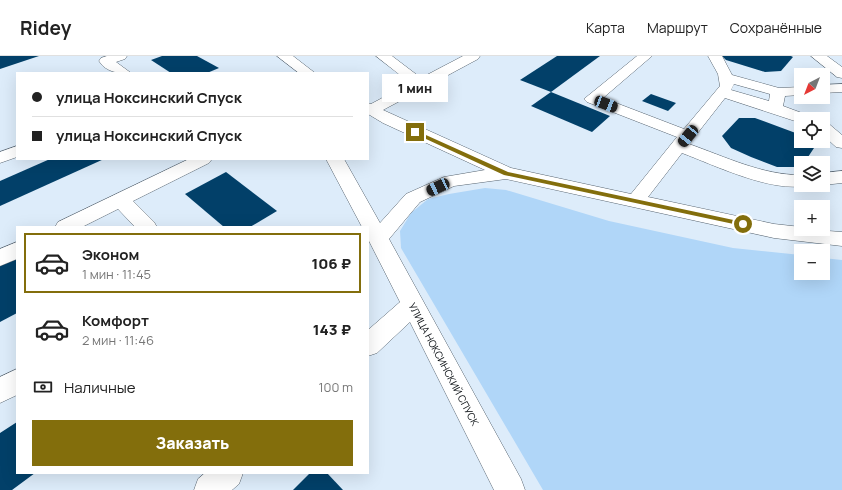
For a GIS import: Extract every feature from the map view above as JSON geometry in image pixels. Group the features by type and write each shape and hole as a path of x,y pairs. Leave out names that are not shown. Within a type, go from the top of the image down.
{"street":[{"path":"120,56 106,61 122,72"},
{"path":"383,56 420,84"},
{"path":"369,109 473,56"},
{"path":"645,56 592,99 757,174 794,182"},
{"path":"708,56 721,73 776,100 794,112"},
{"path":"818,56 842,74"},
{"path":"277,60 306,72"},
{"path":"635,201 683,141 721,73"},
{"path":"830,89 842,88"},
{"path":"776,100 794,94"},
{"path":"369,109 389,120 506,174 774,230 842,239"},
{"path":"830,133 842,143"},
{"path":"0,158 16,151"},
{"path":"67,226 199,160"},
{"name":"УЛИЦА НОКСИНСКИЙ СПУСК","path":"336,160 510,490"},
{"path":"378,238 413,198 450,181 506,174"},
{"path":"830,178 842,177"},
{"path":"121,200 146,226"},
{"path":"0,258 16,250"},
{"path":"369,344 413,304"},
{"path":"0,391 16,382"},
{"path":"209,490 227,474"}],"shaded area":[{"path":"485,188 506,190 609,221 733,248 794,254 794,280 830,280 830,259 842,260 842,490 543,490 401,248 400,231 411,213 428,199"}],"building":[{"path":"0,56 39,56 0,69"},
{"path":"162,56 197,56 219,68 209,72 169,72 151,60"},
{"path":"557,56 600,56 551,92 520,80"},
{"path":"722,56 793,57 781,71 765,72 726,60"},
{"path":"551,92 610,116 592,132 531,106"},
{"path":"651,94 676,103 668,111 642,101"},
{"path":"739,118 755,118 794,132 794,148 814,148 809,156 794,156 794,167 777,167 731,148 722,136"},
{"path":"48,160 102,160 0,206 0,181"},
{"path":"226,172 277,211 252,226 223,226 185,194"},
{"path":"16,252 16,314 0,322 0,260"},
{"path":"16,423 16,474 34,474 12,490 0,490 0,433"},
{"path":"309,474 328,474 343,490 293,490"}],"route":[{"path":"415,132 506,174 743,224"}]}
